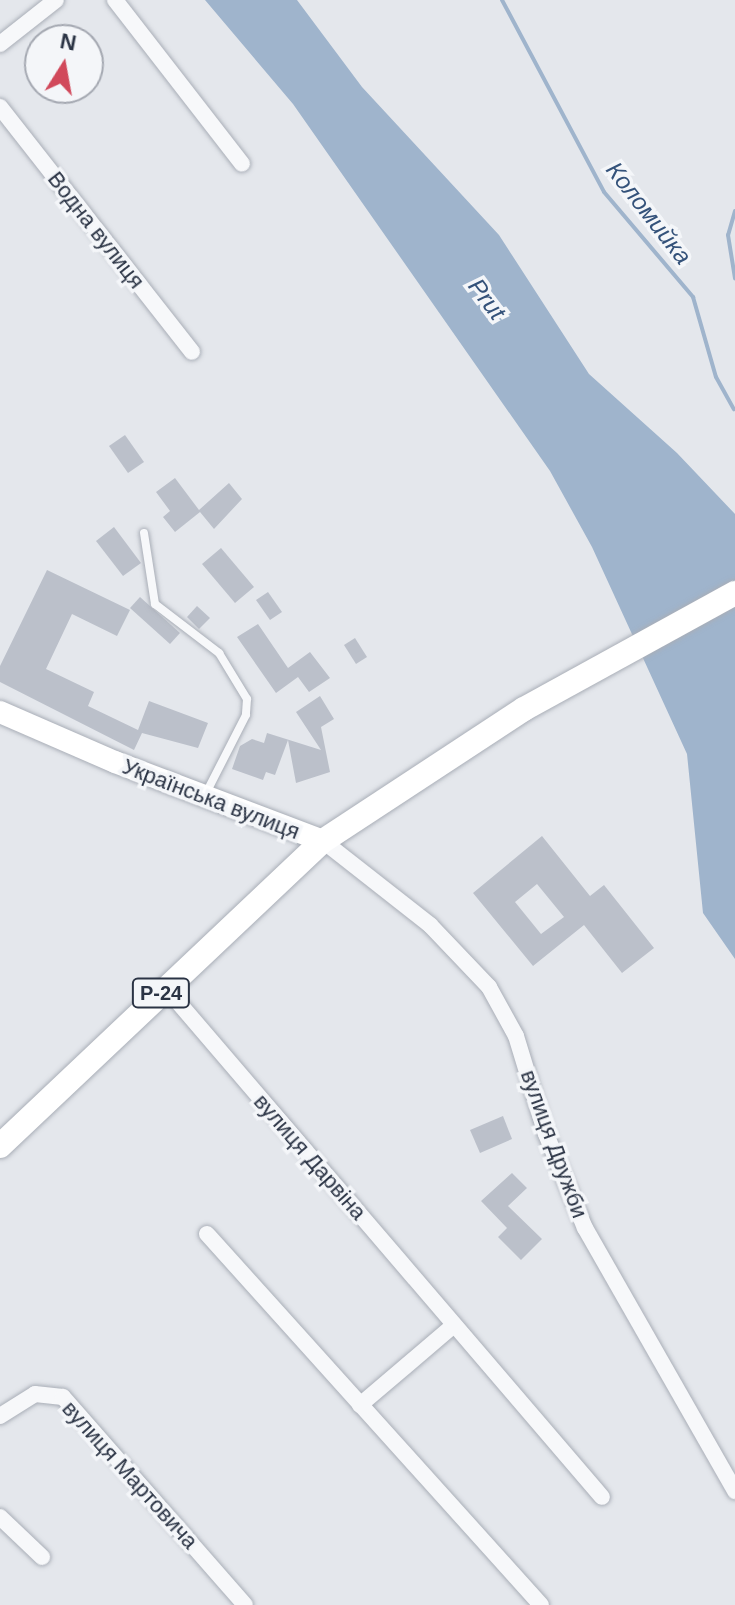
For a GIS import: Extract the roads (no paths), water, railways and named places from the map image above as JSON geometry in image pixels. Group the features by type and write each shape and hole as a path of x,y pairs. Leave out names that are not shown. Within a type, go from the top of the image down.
{"main road":[{"name":"Р-24","path":"323,841 524,709 735,593"},
{"name":"Українська вулиця","path":"0,1146 323,841"}],"street":[{"path":"0,44 56,0"},
{"path":"115,0 242,164"},
{"name":"Водна вулиця","path":"0,107 192,352"},
{"name":"Українська вулиця","path":"0,712 323,841"},
{"name":"вулиця Дружби","path":"323,841 430,925 489,987 516,1036 546,1134 585,1228 735,1491"},
{"name":"вулиця Дарвіна","path":"166,988 602,1497"},
{"path":"207,1234 541,1605"},
{"path":"360,1405 454,1325"},
{"name":"вулиця Мартовича","path":"0,1416 35,1394 63,1397 245,1605"},
{"path":"0,1517 42,1557"}],"lane":[{"path":"144,533 155,604 219,653 247,699 246,715 204,796"}],"water":[{"name":"Prut","path":"205,0 297,0 362,87 499,235 589,374 677,453 735,514 735,959 703,913 687,754 592,547 550,471 293,104"}],"waterway":[{"name":"Коломийка","path":"502,0 604,192 693,297 716,377 734,409"},
{"path":"735,211 728,235 735,278"}]}
